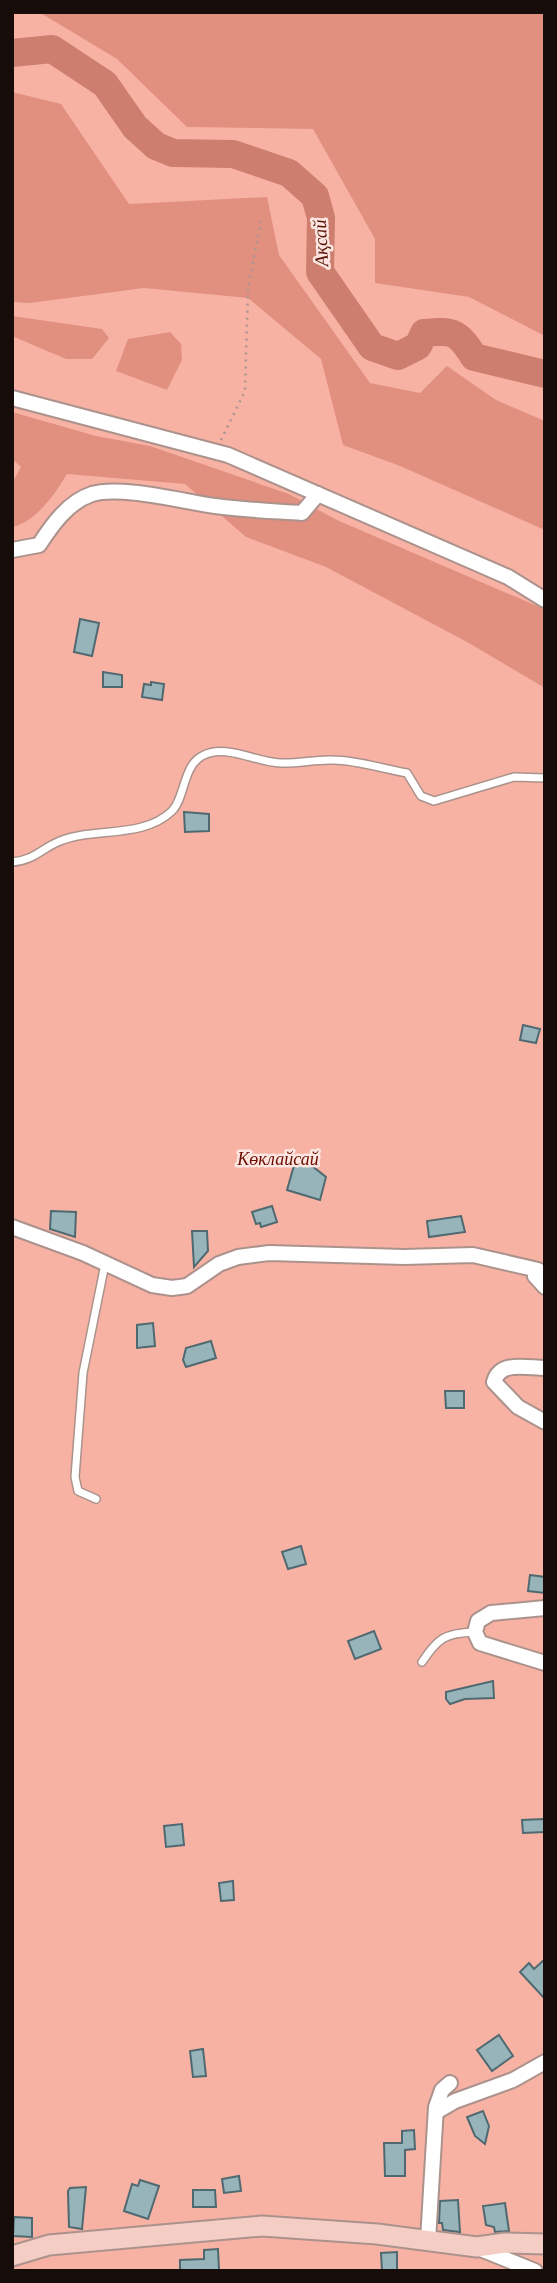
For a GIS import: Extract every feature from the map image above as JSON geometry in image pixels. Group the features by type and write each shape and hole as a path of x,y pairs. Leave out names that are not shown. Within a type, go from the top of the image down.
{"street":[{"path":"12,398 215,452 508,577 545,600"},
{"path":"12,550 39,545 54,522 74,504 93,493 139,494 218,507 302,513 318,494"},
{"path":"12,1227 105,1263 152,1285 172,1288 187,1286 219,1264 238,1257 269,1252 404,1257 473,1255 541,1270 536,1276 545,1287"},
{"path":"545,1368 508,1367 498,1373 494,1382 517,1407 545,1422"},
{"path":"545,1608 491,1613 478,1621 475,1632 480,1643 545,1663"},
{"path":"436,2112 455,2101 513,2080 545,2062"},
{"path":"428,2240 436,2112 442,2090 450,2083"},
{"path":"12,2256 49,2245 262,2226 428,2240 477,2247 535,2271"},
{"path":"477,2247 505,2243 545,2244"}],"lane":[{"path":"12,862 32,858 62,840 144,826 163,819 175,808 182,787 199,757 215,751 280,763 335,759 407,773 421,796 434,801 514,777 545,778"},
{"path":"96,1499 78,1491 75,1477 83,1373 105,1263"},
{"path":"422,1662 437,1640 457,1632 475,1632"}],"path":[{"path":"215,452 245,391 248,288 261,221"}],"green space":[{"name":"Көклайсай","path":"12,12 479,12 545,47 545,2271 12,2271"}],"shaded area":[{"path":"39,12 545,12 545,336 469,297 375,283 375,239 313,129 187,127 117,59"},
{"path":"12,92 61,104 129,204 267,197 279,255 370,383 420,393 447,366 496,400 545,421 545,530 400,466 343,445 321,359 248,298 144,288 30,303 12,302"},
{"path":"12,316 102,329 109,338 92,359 66,359 12,336"},
{"path":"170,332 181,344 182,360 167,390 116,371 128,339"},
{"path":"12,412 96,436 150,446 289,494 337,520 544,609 545,688 467,642 326,567 246,537 185,484 67,474 37,513 12,527 12,483 21,467 12,459"}],"building":[{"path":"80,619 99,623 92,656 74,652"},
{"path":"103,672 122,675 122,687 103,687"},
{"path":"151,682 164,684 162,700 142,697 144,684 151,685"},
{"path":"184,812 209,814 209,831 185,832"},
{"path":"523,1025 540,1029 536,1043 520,1040"},
{"path":"295,1162 312,1166 326,1177 320,1200 287,1190"},
{"path":"272,1206 277,1222 261,1227 260,1223 256,1224 252,1212"},
{"path":"51,1211 76,1212 75,1237 50,1229"},
{"path":"461,1216 465,1232 429,1237 427,1221"},
{"path":"192,1231 207,1231 208,1251 194,1267"},
{"path":"153,1323 155,1346 137,1348 137,1325"},
{"path":"211,1341 216,1358 186,1367 183,1360 186,1348"},
{"path":"445,1391 464,1391 464,1408 446,1408"},
{"path":"301,1546 306,1564 288,1569 282,1552"},
{"path":"530,1575 545,1577 545,1593 528,1591"},
{"path":"374,1631 381,1649 355,1659 348,1641"},
{"path":"493,1681 494,1698 465,1699 450,1704 446,1699 446,1692"},
{"path":"544,1819 544,1832 523,1833 522,1820"},
{"path":"182,1824 184,1845 166,1847 164,1826"},
{"path":"233,1881 234,1900 221,1901 219,1883"},
{"path":"545,1959 545,1999 520,1972 529,1963 534,1969"},
{"path":"499,2035 513,2056 492,2071 477,2050"},
{"path":"203,2049 206,2076 193,2077 190,2051"},
{"path":"483,2111 489,2126 485,2144 475,2136 467,2117"},
{"path":"414,2130 415,2149 405,2150 405,2176 385,2176 384,2143 402,2143 402,2131"},
{"path":"239,2176 241,2191 224,2193 222,2179"},
{"path":"140,2180 159,2186 148,2219 124,2211 132,2184 138,2186"},
{"path":"86,2187 82,2229 69,2227 68,2191 70,2188"},
{"path":"193,2190 215,2190 216,2207 193,2207"},
{"path":"458,2200 460,2232 443,2230 442,2223 439,2223 440,2201"},
{"path":"505,2203 509,2231 495,2232 494,2227 486,2225 483,2206"},
{"path":"14,2217 32,2218 32,2237 13,2236"},
{"path":"218,2249 219,2270 180,2271 180,2260 204,2259 204,2250"},
{"path":"397,2252 397,2271 382,2271 381,2253"}],"waterway":[{"name":"Ақсай","path":"12,53 52,49 105,84 135,127 156,146 173,153 233,154 289,173 315,196 321,218 320,272 372,347 398,356 418,346 424,333 449,333 464,342 474,357 545,374"}]}
